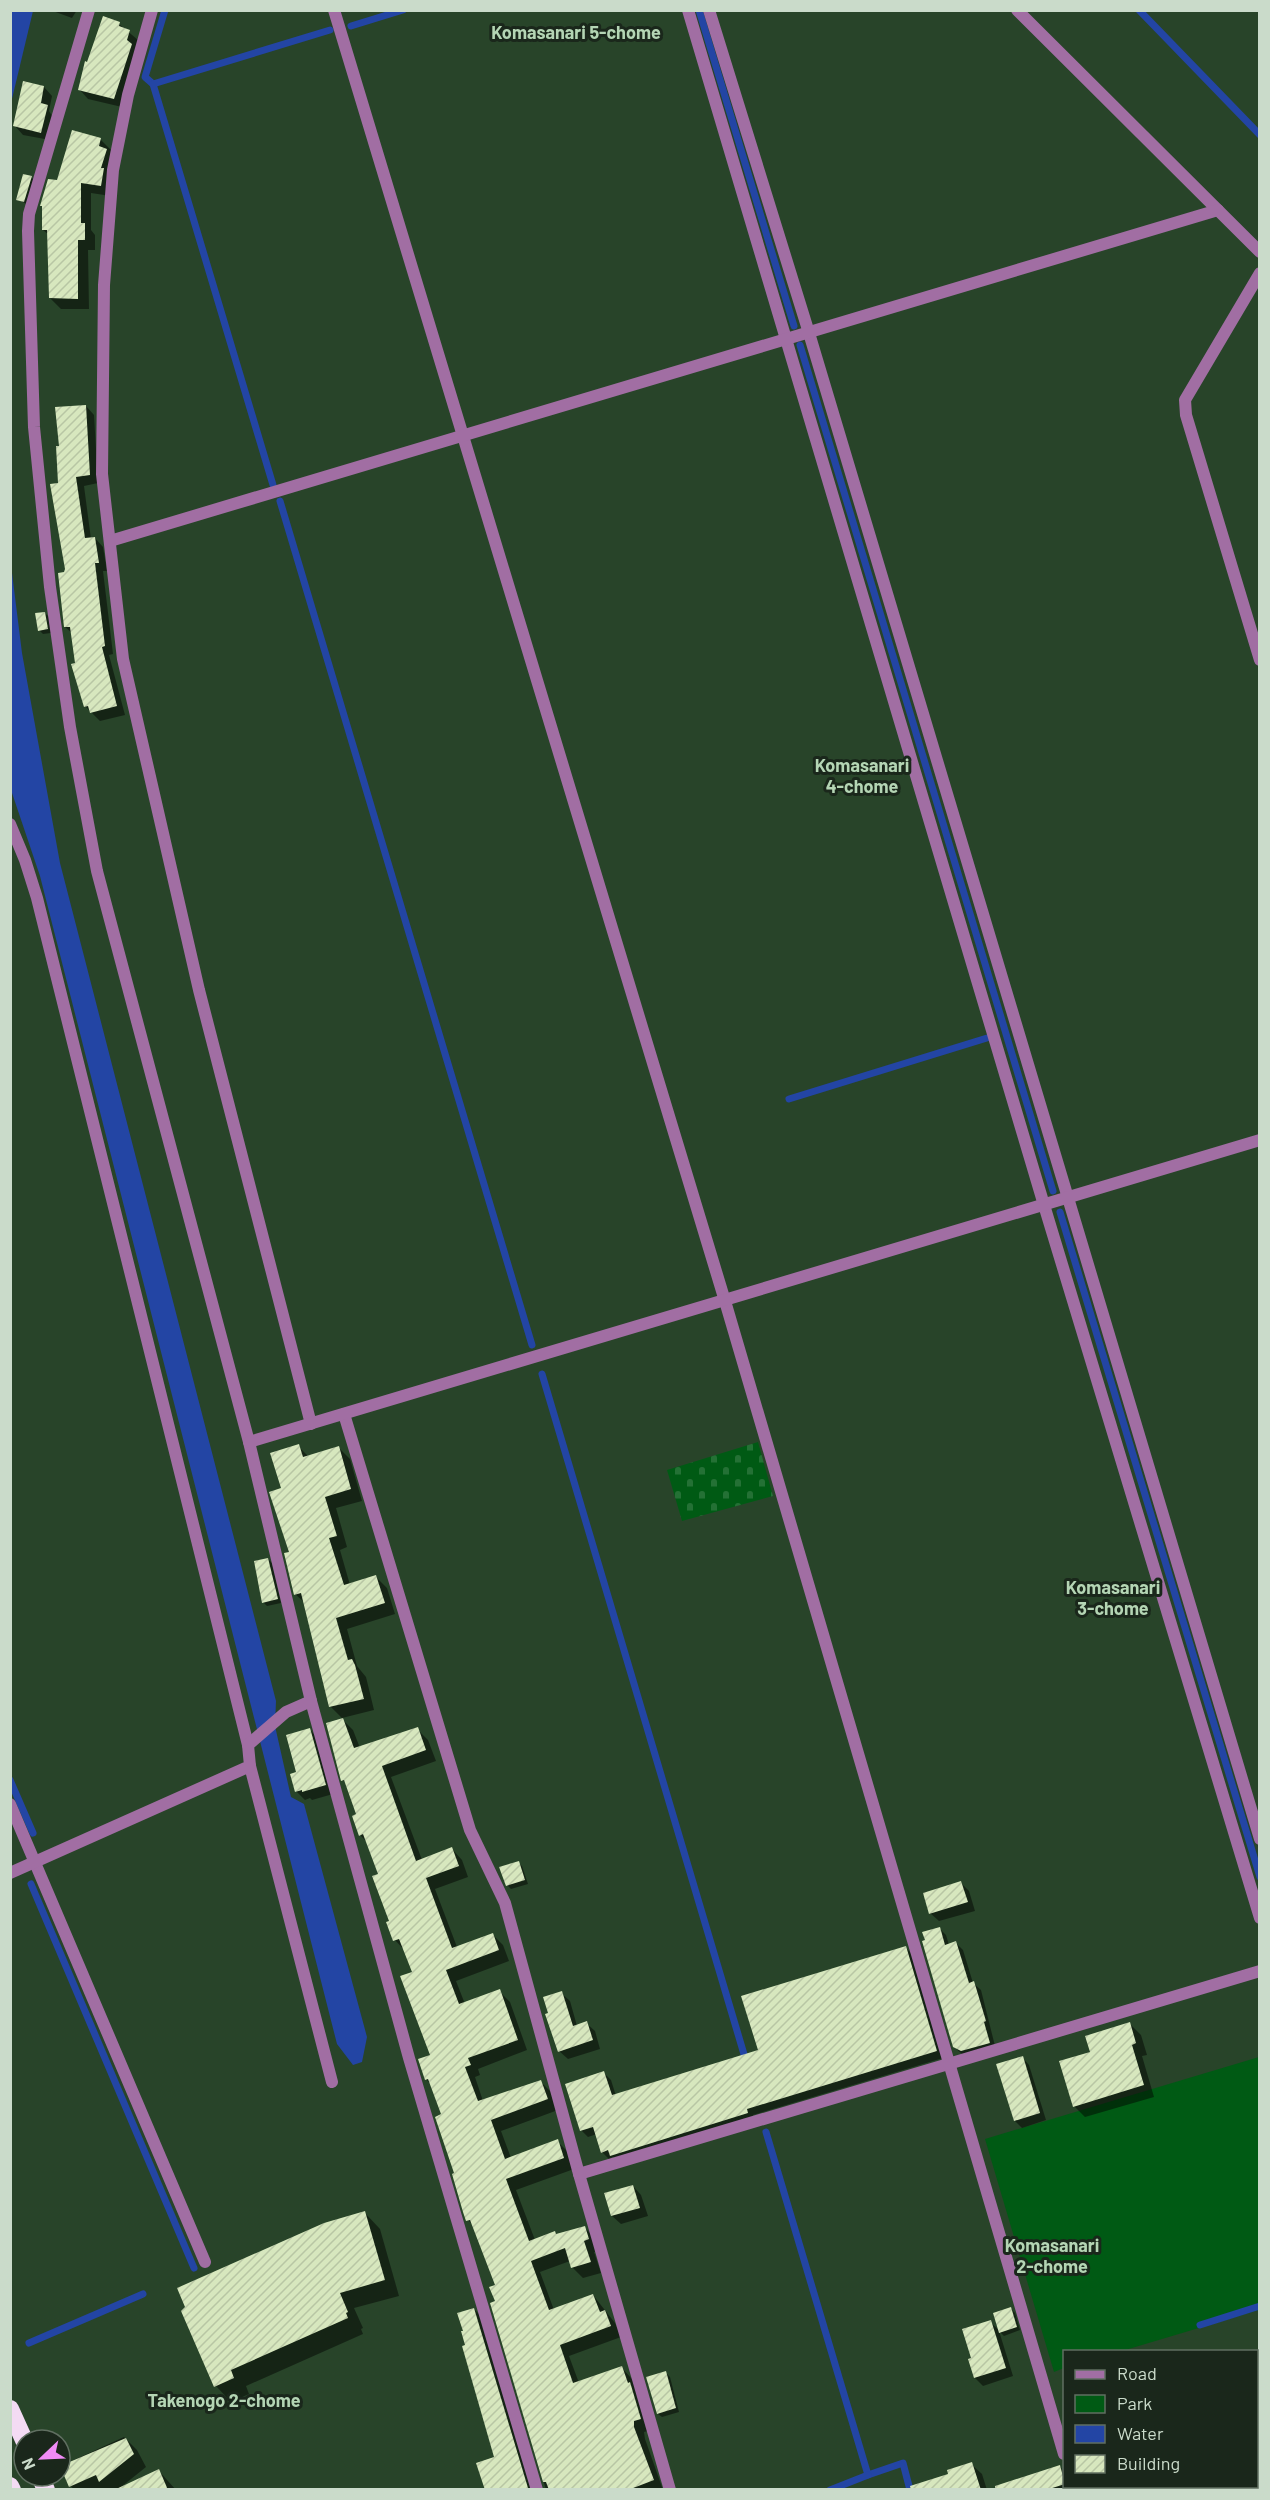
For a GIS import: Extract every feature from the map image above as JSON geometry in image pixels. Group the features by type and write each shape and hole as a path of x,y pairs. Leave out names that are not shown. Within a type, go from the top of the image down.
{"highway":[{"path":"10,2409 19,2428"}],"street":[{"path":"88,10 29,214 28,231 34,427 50,587 70,728 97,871 249,1442 310,1701 409,2058 537,2490"},
{"path":"152,10 129,95 113,170 104,285 102,474 123,659 199,990 311,1424"},
{"path":"334,10 725,1301 1063,2447"},
{"path":"688,10 1044,1205 1260,1918"},
{"path":"709,10 809,333 1260,1839"},
{"path":"1017,10 1260,252"},
{"path":"110,541 1218,210"},
{"path":"1260,273 1185,400 1186,416 1260,660"},
{"path":"10,824 37,898 252,1741 250,1766 332,2082"},
{"path":"249,1442 1260,1140"},
{"path":"344,1414 470,1830 505,1902 579,2174 670,2490"},
{"path":"252,1741 286,1712 310,1701"},
{"path":"10,1873 250,1766"},
{"path":"10,1804 205,2262"},
{"path":"579,2174 949,2066 1260,1971"}],"green space":[{"path":"758,1442 773,1496 682,1521 667,1470"},
{"path":"1259,2057 1259,2310 1125,2350 1063,2350 1063,2368 1054,2372 985,2139"}],"water":[{"path":"10,11 33,11 11,103"},
{"path":"10,557 22,653 60,863 276,1701 275,1726 291,1797 304,1804 367,2037 362,2062 353,2065 337,2044 40,876 11,790"}],"building":[{"path":"103,16 120,22 119,26 130,30 127,40 132,44 114,99 78,90 85,61 87,62"},
{"path":"23,81 44,86 41,103 48,105 41,133 13,126"},
{"path":"72,130 101,138 99,146 107,149 101,168 104,168 101,186 81,183 81,223 85,223 85,240 78,240 78,299 49,298 47,230 42,230 42,206 40,206 48,179 57,180"},
{"path":"23,174 32,176 24,202 16,200"},
{"path":"86,405 90,475 76,477 85,538 95,537 99,563 95,563 105,646 102,647 117,706 90,713 88,706 84,707 71,664 75,663 70,627 64,627 58,573 64,572 65,569 50,484 58,483 56,446 59,446 55,407"},
{"path":"45,612 48,629 38,631 35,613"},
{"path":"299,1444 303,1457 339,1446 351,1489 325,1497 337,1536 329,1538 344,1585 376,1575 385,1603 336,1618 348,1660 352,1659 355,1665 364,1699 329,1707 301,1593 294,1595 284,1553 289,1552 269,1492 281,1488 270,1453"},
{"path":"268,1558 278,1599 262,1603 254,1561"},
{"path":"343,1718 354,1748 418,1727 426,1750 382,1766 416,1861 452,1847 459,1866 426,1878 452,1948 493,1933 499,1950 446,1970 459,2004 500,1989 518,2040 468,2058 471,2065 465,2067 478,2101 541,2080 548,2099 491,2120 505,2159 558,2139 564,2158 506,2179 529,2241 555,2231 556,2234 585,2226 589,2239 584,2241 591,2262 571,2268 565,2248 531,2261 549,2310 593,2294 600,2312 605,2310 611,2326 560,2345 573,2383 622,2366 628,2383 630,2382 641,2419 634,2421 634,2427 654,2480 628,2490 549,2490 546,2482 543,2482 490,2303 495,2301 489,2287 495,2285 470,2220 466,2221 452,2174 454,2173 435,2117 441,2114 418,2059 430,2055 400,1976 412,1972 399,1939 393,1941 386,1922 389,1921 372,1876 378,1874 363,1834 359,1836 352,1816 356,1814 344,1780 341,1781 326,1723"},
{"path":"310,1728 326,1785 295,1792 290,1774 296,1772 286,1735"},
{"path":"519,1861 525,1880 506,1886 499,1867"},
{"path":"961,1881 968,1902 929,1914 923,1893"},
{"path":"940,1927 945,1945 956,1941 969,1983 974,1981 990,2043 961,2051 953,2047 922,1941 925,1940 922,1932"},
{"path":"906,1946 937,2051 747,2109 748,2113 610,2156 608,2150 601,2153 593,2127 580,2131 565,2084 604,2071 612,2095 758,2050 741,1996"},
{"path":"562,1991 573,2026 587,2021 593,2040 558,2052 545,2014 548,2013 543,1997"},
{"path":"1130,2022 1136,2043 1132,2045 1144,2085 1073,2107 1059,2061 1090,2052 1085,2036"},
{"path":"1023,2056 1040,2113 1014,2121 996,2064"},
{"path":"633,2185 640,2208 611,2216 604,2193"},
{"path":"365,2211 385,2280 340,2293 348,2312 346,2313 348,2318 231,2370 234,2378 214,2387 181,2311 185,2307 177,2288 324,2223"},
{"path":"1011,2307 1017,2327 999,2333 993,2313"},
{"path":"474,2308 528,2488 523,2490 485,2490 476,2463 494,2457 462,2346 465,2345 461,2331 463,2331 457,2313"},
{"path":"991,2320 1006,2368 974,2378 968,2359 971,2358 962,2329"},
{"path":"666,2371 676,2408 657,2414 646,2377"},
{"path":"126,2438 134,2454 99,2482 96,2475 72,2486 72,2461"},
{"path":"972,2462 981,2490 911,2490 910,2486 948,2474 947,2470"},
{"path":"1060,2465 1063,2476 1063,2485 1046,2490 995,2490 995,2486"},
{"path":"159,2469 168,2490 114,2490"}],"waterway":[{"path":"153,84 145,77 165,10"},
{"path":"351,26 403,10"},
{"path":"699,10 794,326"},
{"path":"1139,10 1260,135"},
{"path":"273,485 153,84 330,30"},
{"path":"800,345 1053,1191"},
{"path":"280,501 532,1345"},
{"path":"789,1099 987,1038"},
{"path":"1060,1212 1260,1877"},
{"path":"542,1374 746,2061"},
{"path":"10,1780 33,1833"},
{"path":"31,1884 194,2268"},
{"path":"766,2132 868,2475 903,2463 910,2490"},
{"path":"29,2343 143,2294"},
{"path":"1200,2325 1260,2306"},
{"path":"830,2490 868,2475"}],"district":[{"name":"Komasanari 5-chome","path":"576,33"},
{"name":"Komasanari 4-chome","path":"862,776"},
{"name":"Komasanari 3-chome","path":"1113,1598"},
{"name":"Komasanari 2-chome","path":"1052,2256"},
{"name":"Takenogo 2-chome","path":"224,2401"}]}
